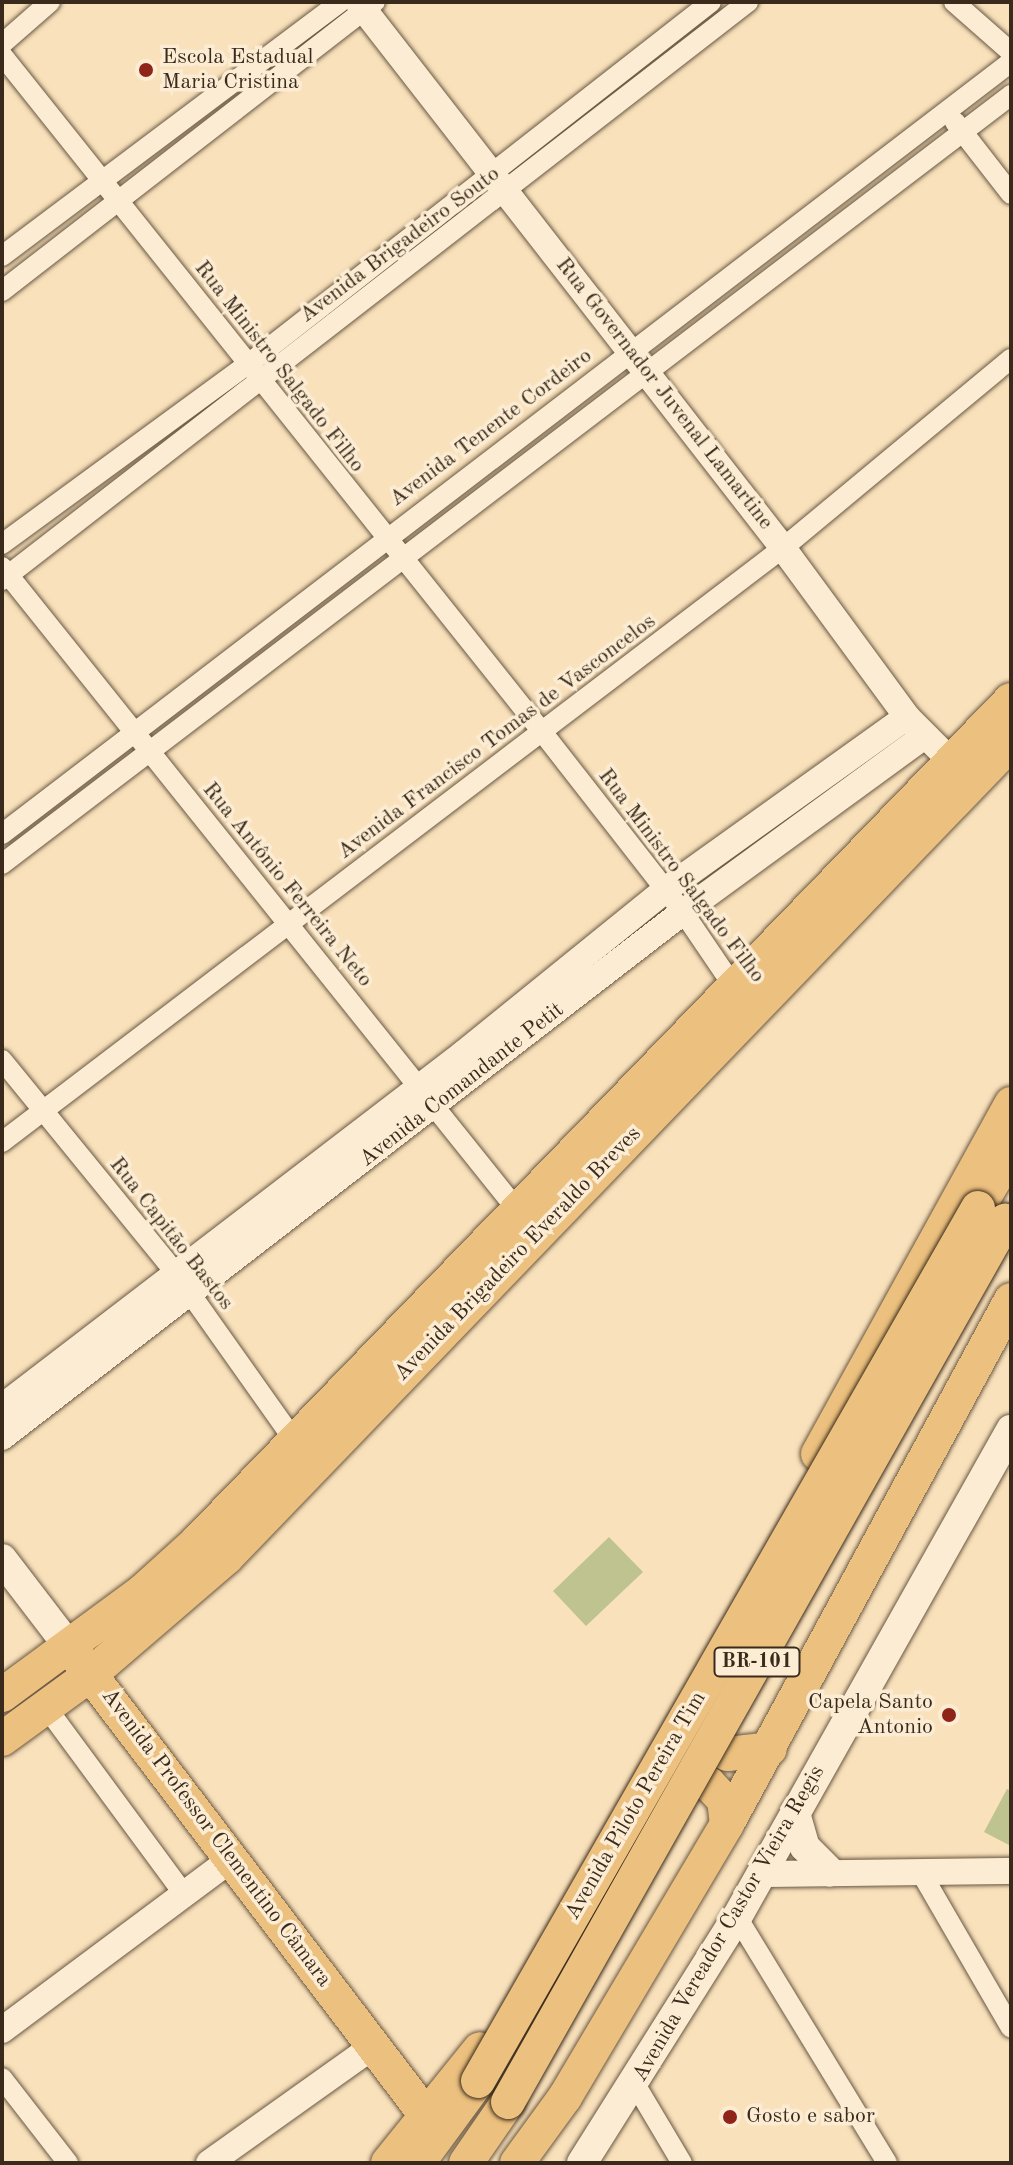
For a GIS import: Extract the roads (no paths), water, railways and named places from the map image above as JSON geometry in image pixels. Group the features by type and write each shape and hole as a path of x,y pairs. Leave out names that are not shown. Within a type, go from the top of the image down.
{"main road":[{"name":"Avenida Brigadeiro Everaldo Breves","path":"2,1695 67,1644 143,1591 527,1222 962,772 1011,700"},
{"name":"Avenida Brigadeiro Everaldo Breves","path":"962,772 1011,743"},
{"path":"388,2163 428,2118 534,1967 642,1777 1011,1104"},
{"name":"Avenida Piloto Pereira Tim","path":"466,2163 508,2102 998,1214 1011,1151"},
{"name":"Avenida Piloto Pereira Tim","path":"418,2163 478,2081 998,1214"},
{"name":"Avenida Brigadeiro Everaldo Breves","path":"2,1739 91,1674 226,1558 527,1222"},
{"path":"517,2163 565,2097 770,1749 1011,1300"},
{"name":"Avenida Vereador Castor Vieira Regis","path":"582,2163 635,2084 737,1917 1011,1430"},
{"name":"Avenida Professor Clementino Câmara","path":"2,1559 234,1857 371,2048 428,2118"},
{"path":"680,1707 697,1739 728,1754 770,1749"},
{"path":"642,1777 672,1767 688,1772 724,1800 727,1824"},
{"path":"795,1813 805,1847 830,1872"}],"street":[{"path":"2,44 50,2"},
{"name":"Avenida Brigadeiro Souto","path":"4,574 261,383 501,183 711,2"},
{"name":"Avenida Brigadeiro Souto","path":"2,544 748,2"},
{"path":"954,2 1011,52"},
{"path":"2,256 359,4"},
{"path":"2,291 121,203 359,4"},
{"name":"Rua Governador Juvenal Lamartine","path":"359,4 783,548 915,726 962,772"},
{"name":"Rua Ministro Salgado Filho","path":"2,55 401,561 543,733 683,912 743,1000"},
{"name":"Avenida Tenente Cordeiro","path":"2,834 1011,62"},
{"path":"2,864 1011,95"},
{"path":"947,113 1011,194"},
{"name":"Avenida Francisco Tomas de Vasconcelos","path":"2,1142 783,548 1011,359"},
{"name":"Rua Antônio Ferreira Neto","path":"4,574 527,1222"},
{"name":"Avenida Comandante Petit","path":"2,1437 183,1283 284,1189 665,890 915,726"},
{"name":"Avenida Comandante Petit","path":"2,1407 183,1283 301,1209 436,1107 915,726"},
{"name":"Rua Capitão Bastos","path":"2,1060 183,1283 296,1443"},
{"path":"284,1189 301,1209"},
{"path":"46,1707 184,1894"},
{"path":"2,2030 234,1857"},
{"path":"920,1871 1011,2028"},
{"path":"761,1874 1011,1871"},
{"path":"737,1917 887,2163"},
{"path":"209,2163 371,2048"},
{"path":"2,2078 68,2163"},
{"path":"635,2084 682,2163"}],"place":[{"name":"Escola Estadual Maria Cristina","path":"146,70"},
{"name":"Capela Santo Antonio","path":"949,1715"},
{"name":"Gosto e sabor","path":"730,2117"}]}
